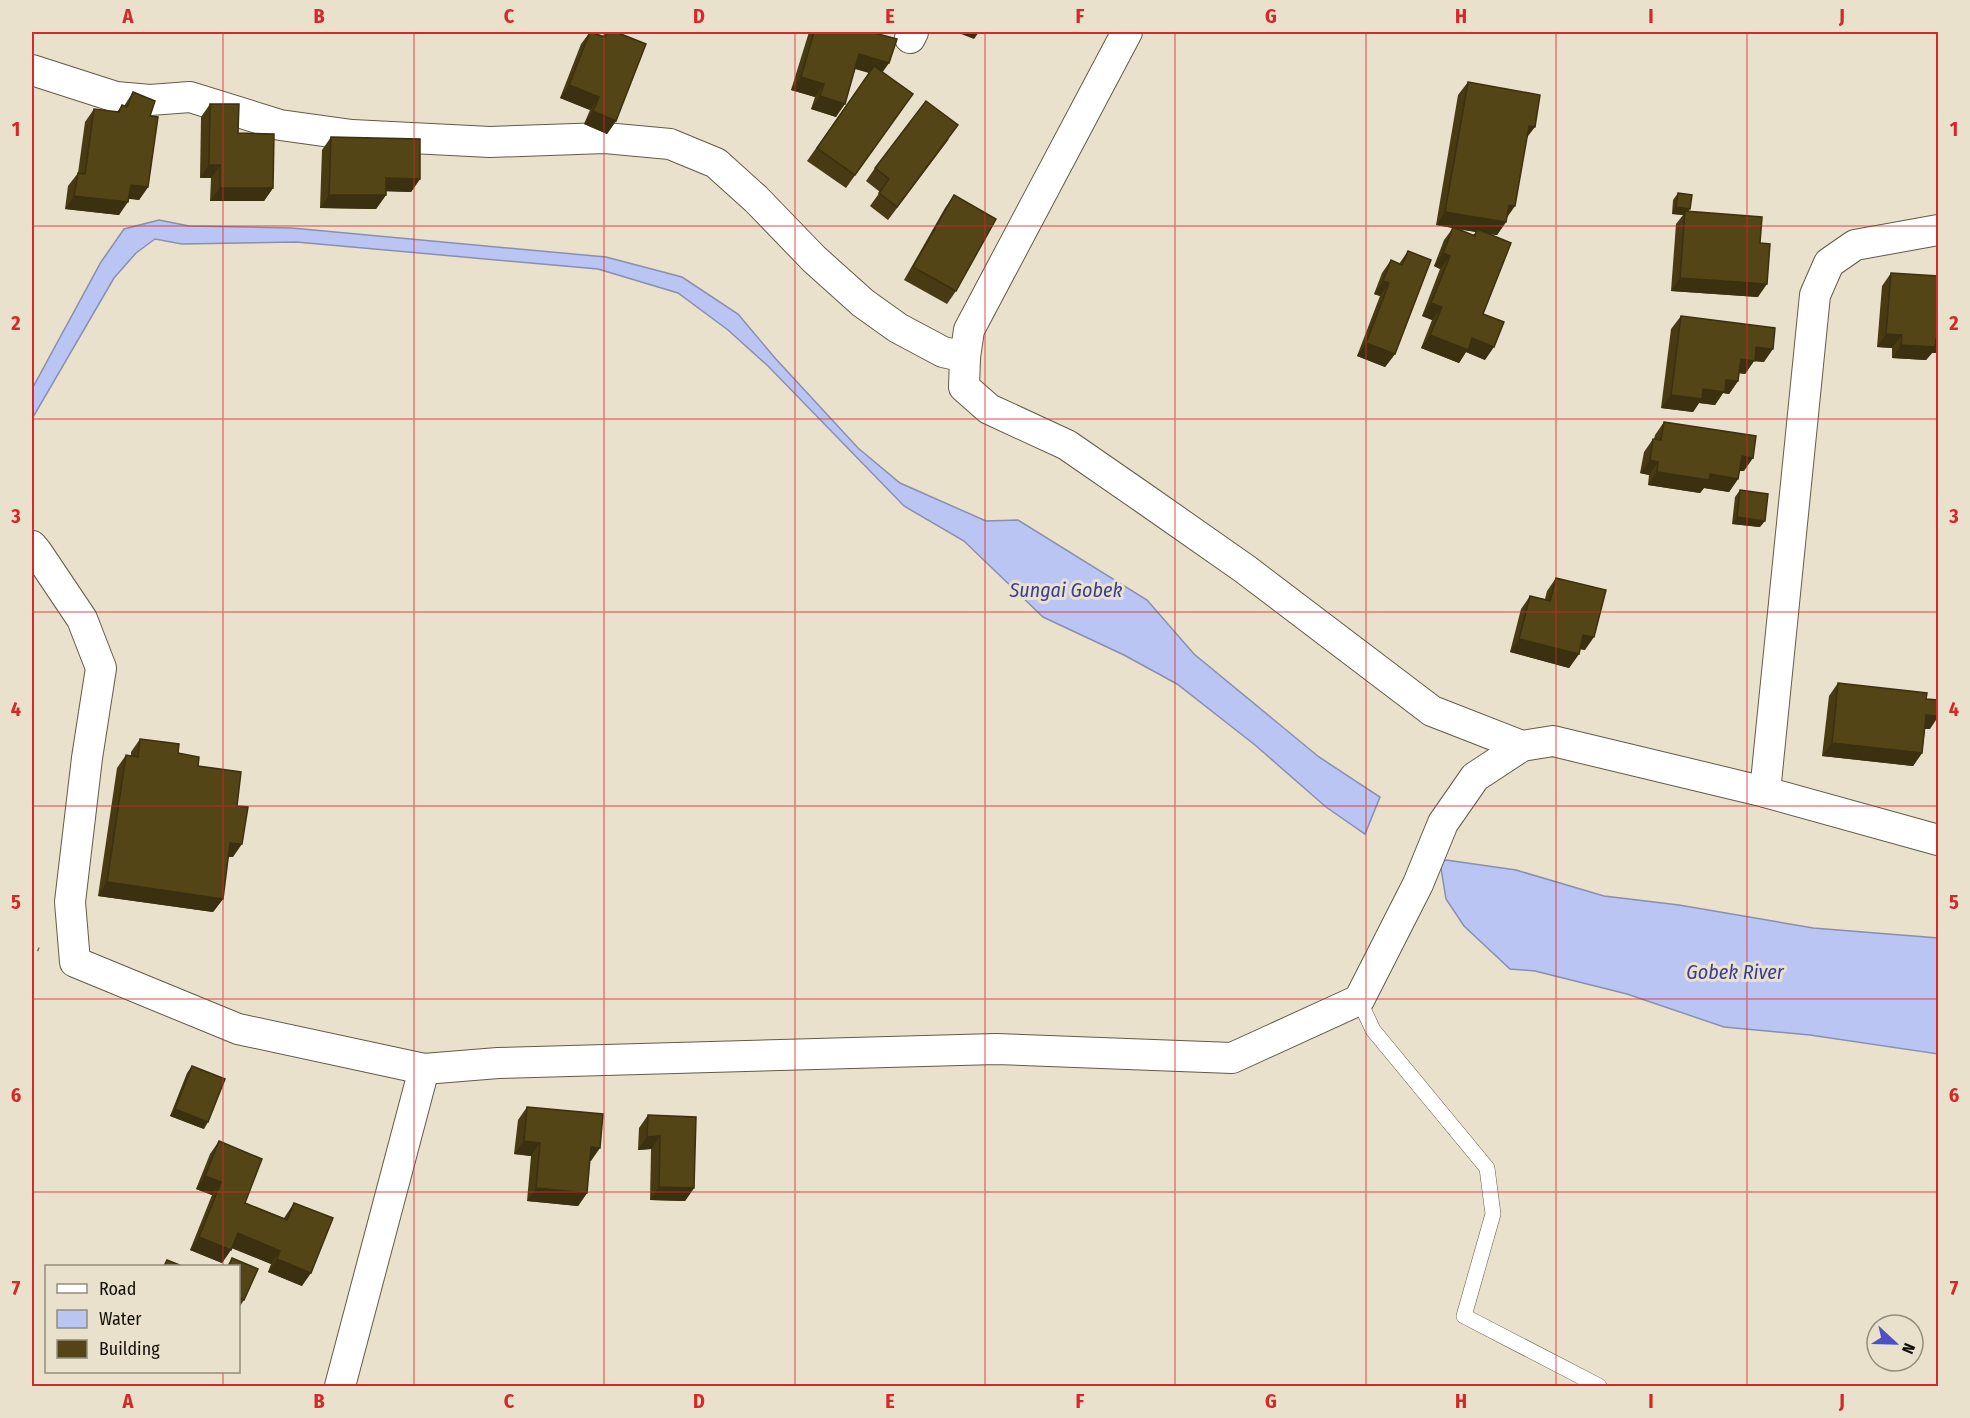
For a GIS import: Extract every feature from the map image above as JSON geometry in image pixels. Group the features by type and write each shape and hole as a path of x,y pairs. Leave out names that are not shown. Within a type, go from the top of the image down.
{"street":[{"path":"1127,32 969,330 964,357 964,387 989,409 1066,445 1245,569 1432,711 1522,746"},
{"path":"32,70 116,97 150,100 190,97 280,125 352,135 490,142 605,138 670,144 716,163 756,199 814,259 863,303 898,328 943,352 964,357"},
{"path":"1765,792 1815,295 1829,263 1855,245 1938,230"},
{"path":"32,546 82,620 100,668 70,902 75,962 238,1029 424,1069 520,1062 996,1049 1232,1058 1359,1000 1418,884 1443,823 1475,777 1522,746 1553,741 1765,792 1938,840"},
{"path":"340,1386 424,1069"}],"lane":[{"path":"1359,1000 1373,1030 1487,1168 1493,1214 1464,1316 1599,1386"}],"water":[{"name":"Sungai Gobek","path":"159,220 189,226 292,228 606,257 682,277 738,314 858,448 900,483 986,521 1018,520 1147,600 1194,654 1319,757 1380,797 1365,834 1326,807 1255,745 1177,684 1124,655 1043,617 964,541 904,506 768,366 728,330 678,293 598,269 296,242 182,244 155,239 136,253 114,278 32,419 32,389 101,262 124,229"},
{"name":"Gobek River","path":"1446,860 1516,870 1604,896 1679,905 1813,928 1938,938 1938,1054 1810,1035 1724,1027 1627,994 1535,971 1510,969 1464,926 1446,899 1440,862"}],"building":[{"path":"590,32 605,37 607,32 616,32 646,44 616,121 593,111 599,97 569,85"},
{"path":"814,32 871,32 897,39 889,63 859,54 845,104 820,96 824,84 801,77"},
{"path":"874,66 913,94 855,175 817,148"},
{"path":"1468,82 1540,95 1535,127 1529,126 1515,206 1509,205 1506,222 1445,212"},
{"path":"133,92 155,101 150,116 158,117 148,187 131,185 128,202 74,196 78,173 85,174 94,109 119,112 122,105 127,107"},
{"path":"926,101 958,125 897,207 879,193 889,179 875,168"},
{"path":"210,104 239,104 238,133 274,134 273,188 220,188 220,165 209,165"},
{"path":"331,137 420,139 420,179 386,178 386,195 329,195"},
{"path":"1678,193 1692,195 1690,209 1676,207"},
{"path":"954,195 996,219 956,291 913,267"},
{"path":"1685,211 1762,217 1760,243 1770,244 1767,284 1680,278"},
{"path":"1453,227 1475,236 1477,229 1511,243 1483,314 1504,322 1494,347 1472,338 1468,350 1430,335 1442,307 1431,303 1450,256 1443,253"},
{"path":"1408,251 1431,260 1395,354 1366,343 1389,283 1383,281 1391,260 1402,265"},
{"path":"1891,273 1938,276 1938,340 1936,339 1935,347 1901,345 1902,335 1886,334"},
{"path":"1681,316 1775,328 1773,349 1756,347 1755,361 1741,359 1738,381 1726,380 1725,392 1703,389 1702,399 1671,395"},
{"path":"1664,422 1756,436 1753,458 1742,456 1738,479 1710,474 1709,480 1657,472 1658,462 1650,460 1653,439 1661,440"},
{"path":"1740,490 1768,494 1765,521 1737,517"},
{"path":"1556,578 1606,590 1594,637 1583,635 1579,654 1519,639 1530,596 1550,601"},
{"path":"1838,683 1927,693 1926,699 1938,700 1938,716 1926,715 1922,753 1832,743"},
{"path":"140,739 179,744 178,753 199,757 198,766 241,772 237,806 248,807 242,844 230,843 223,899 107,882 126,755 138,757"},
{"path":"192,1066 225,1079 208,1122 175,1109"},
{"path":"527,1107 603,1114 600,1148 591,1147 587,1193 536,1188 540,1143 524,1141"},
{"path":"648,1115 696,1117 694,1188 659,1187 660,1136 647,1137"},
{"path":"219,1141 262,1159 245,1203 287,1220 294,1203 333,1218 311,1273 277,1259 280,1251 238,1233 231,1250 199,1237 221,1182 205,1176"},
{"path":"232,1258 258,1269 244,1300 240,1298 240,1265 229,1265"},
{"path":"167,1260 180,1265 164,1265"}]}
